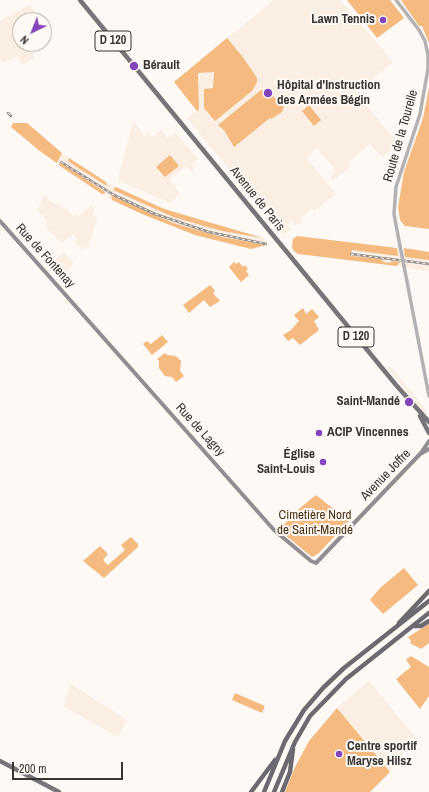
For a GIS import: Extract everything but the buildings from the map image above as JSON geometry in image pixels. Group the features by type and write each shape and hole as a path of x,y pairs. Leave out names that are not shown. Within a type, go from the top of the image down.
{"highway":[{"path":"387,636 429,591"},
{"path":"251,792 280,752 304,710 323,688 344,668 387,636 429,601"},
{"path":"274,792 295,742 310,716 346,679 429,613"},
{"path":"414,626 421,626 429,621"},
{"path":"282,792 290,772 295,742"},
{"path":"264,792 280,752"}],"main road":[{"name":"Avenue de Paris","path":"80,0 427,421 429,433"},
{"name":"Rue de Fontenay","path":"0,221 75,305"},
{"name":"Rue de Lagny","path":"75,305 274,530 311,561 316,563"},
{"path":"421,453 429,441"},
{"path":"421,453 429,449"},
{"name":"Avenue Joffre","path":"316,563 421,453"},
{"path":"0,761 59,792"}],"street":[{"name":"Route de la Tourelle","path":"396,0 419,30 426,45 428,69 420,114 396,187 394,208 429,396"}],"shaded area":[{"name":"Hôpital d'Instruction des Armées Bégin","path":"274,0 340,0 393,62 356,92 398,144 382,157 370,144 348,162 351,167 333,180 330,176 336,171 317,148 306,157 336,194 314,211 313,208 311,209 300,219 302,222 295,225 293,221 291,221 287,225 291,229 283,235 187,118 197,111 174,82"},
{"path":"31,6 35,12 16,12"},
{"path":"12,14 12,52 32,52 35,58 22,65 18,56 3,63 0,59 0,20"},
{"path":"133,121 144,136 149,133 152,137 161,130 168,139 176,132 198,159 192,164 194,170 191,172 186,166 169,179 180,193 170,203 119,181 118,179"},
{"path":"62,153 106,182 137,197 191,219 263,238 266,243 265,246 195,235 142,214 102,194 57,164"},
{"path":"44,195 49,198 48,200 67,209 74,216 76,213 79,216 91,205 95,210 92,216 97,218 88,248 85,247 82,250 79,246 78,247 75,244 77,238 73,234 71,238 69,236 62,243 45,226 48,222 37,210"},
{"path":"352,242 429,252 429,271 350,260"},
{"path":"64,252 74,262 61,282 48,267"},
{"path":"390,366 424,407 427,414 424,414 388,368"},
{"path":"369,681 415,737 390,772 337,708"},
{"path":"71,684 127,720 118,737 63,706"}],"green space":[{"name":"Lawn Tennis","path":"347,0 390,0 404,18 377,38"},
{"path":"401,0 429,0 429,43 422,26 419,26"},
{"path":"227,38 257,78 257,82 253,90 215,121 204,108 204,89 213,88 214,72 198,73 199,109 197,111 174,82"},
{"path":"429,87 429,229 405,226 400,220 398,207 404,172 423,118"},
{"path":"261,90 269,92 284,107 282,112 271,119 270,118 234,147 224,130 218,125"},
{"path":"309,105 321,120 314,126 302,111"},
{"path":"13,123 27,123 62,153 57,163 11,127"},
{"path":"170,155 179,166 165,177 156,167"},
{"path":"69,158 106,182 107,186 68,161"},
{"path":"60,162 105,193 102,194 63,168 59,165"},
{"path":"116,187 164,209 263,238 222,231 173,217 113,190"},
{"path":"111,195 173,223 222,237 266,245 251,249 195,235 142,214 112,200"},
{"path":"297,236 397,248 398,256 352,250 351,256 382,259 383,262 391,263 391,261 399,263 397,266 298,254 293,250 292,246 293,239"},
{"path":"404,248 429,252 429,260 405,257"},
{"path":"234,262 236,264 239,262 243,267 245,265 248,269 246,271 249,275 241,282 229,267"},
{"path":"210,285 215,291 213,293 220,301 210,307 204,300 189,313 183,305"},
{"path":"303,308 306,314 312,309 319,317 314,321 319,330 300,345 293,338 288,341 283,335 291,330 299,321 294,315"},
{"path":"162,335 168,342 152,355 143,344 147,341 151,344"},
{"path":"165,353 167,355 176,356 181,361 180,371 184,376 176,382 172,377 165,376 159,368 159,361 157,359"},
{"name":"Cimetière Nord de Saint-Mandé","path":"316,495 349,521 318,554 312,557 279,530 301,507"},
{"path":"131,537 138,544 138,547 104,578 83,561 100,546 108,554 103,560 108,565 125,550 121,545"},
{"path":"404,568 418,585 383,614 370,600 380,588"},
{"path":"429,624 429,643 421,649 410,643 411,641 408,637"},
{"path":"411,656 429,667 429,696 420,709 396,679 411,667 406,660"},
{"path":"235,693 265,706 262,713 232,700"},
{"name":"Centre sportif Maryse Hilsz","path":"337,708 390,772 370,792 285,792 295,767 309,741"}],"railway":[{"path":"8,113 11,116"},
{"path":"61,162 114,195 155,214 209,232 266,244"},
{"path":"351,254 429,264"}],"place":[{"name":"Lawn Tennis","path":"383,20"},
{"name":"Bérault","path":"134,66"},
{"name":"Hôpital d'Instruction des Armées Bégin","path":"268,93"},
{"name":"Saint-Mandé","path":"409,402"},
{"name":"ACIP Vincennes","path":"319,433"},
{"name":"Église Saint-Louis","path":"323,462"},
{"name":"Centre sportif Maryse Hilsz","path":"339,754"}]}
